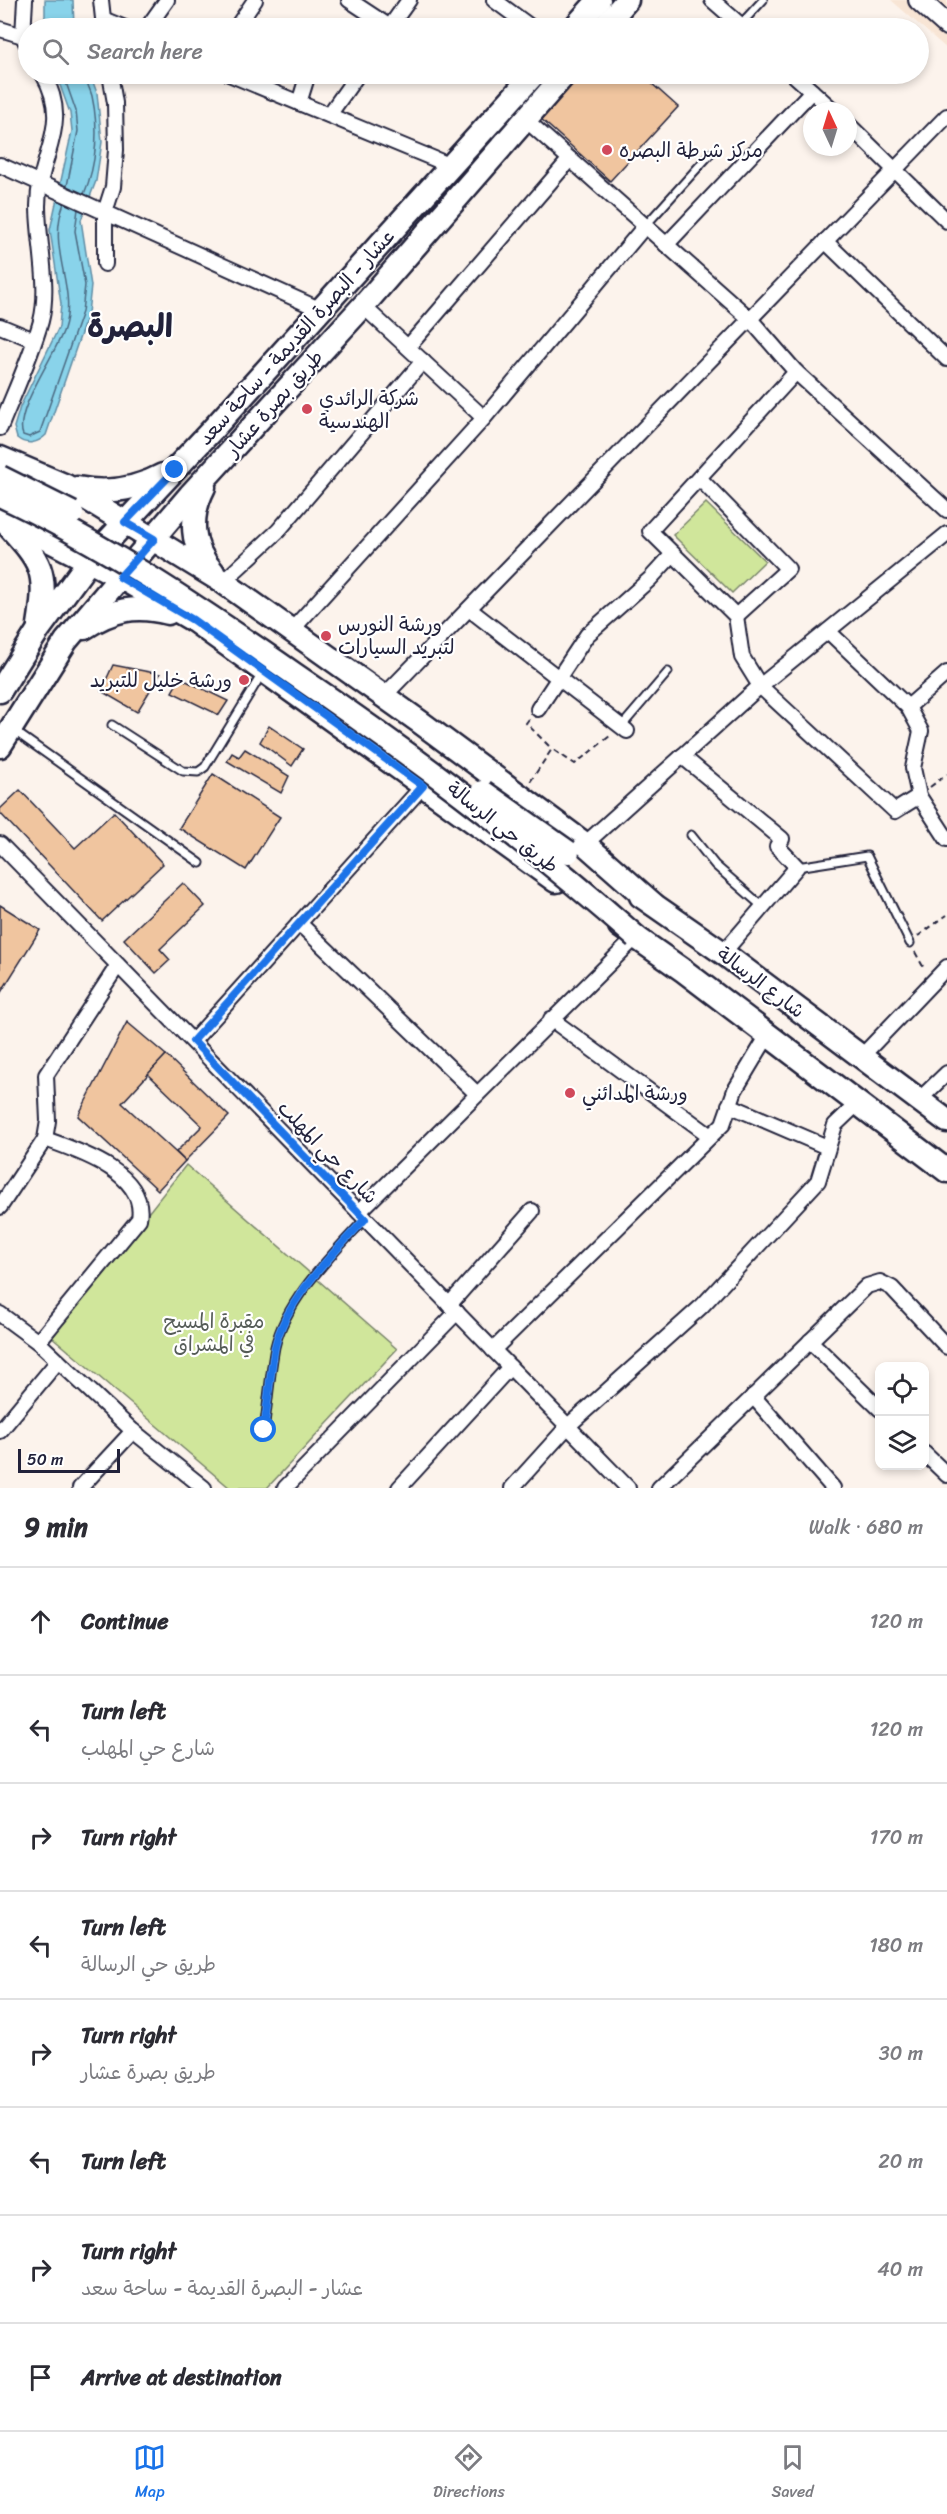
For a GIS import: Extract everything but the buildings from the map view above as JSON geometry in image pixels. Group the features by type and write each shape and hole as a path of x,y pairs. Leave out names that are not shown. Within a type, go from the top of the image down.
{"main road":[{"path":"612,18 627,0"},
{"path":"582,18 595,1"},
{"name":"عشار - البصرة القديمة - ساحة سعد","path":"0,691 39,629 89,561 175,470 525,84"},
{"name":"طريق بصرة عشار","path":"5,737 65,641 557,84"},
{"path":"0,458 66,486 223,582 520,796 577,848"},
{"path":"66,486 93,491 122,490 150,482 175,470"},
{"path":"210,474 196,502 195,541 202,558 223,582"},
{"name":"طريق حي الرسالة","path":"0,477 89,522 190,584 577,848"},
{"name":"طريق حي الرسالة","path":"0,495 53,520 149,575 350,712 566,875 636,937"},
{"path":"0,515 38,560 43,573 44,597 39,629"},
{"name":"طريق حي الرسالة","path":"0,515 120,577 193,620 636,937 947,1171"},
{"path":"65,641 105,615 128,608 151,609 193,620"},
{"name":"شارع الرسالة","path":"577,848 723,953 947,1121"}],"street":[{"path":"25,0 25,18"},
{"path":"101,0 102,18"},
{"path":"154,18 167,0"},
{"path":"243,18 255,0"},
{"path":"349,0 375,18"},
{"path":"396,18 409,0"},
{"path":"494,0 518,18"},
{"path":"712,0 732,18"},
{"path":"919,0 947,25"},
{"path":"0,29 18,37"},
{"path":"0,428 42,319 39,182 56,126 55,104 47,84"},
{"path":"105,264 99,210 113,187 116,150 115,103 112,84"},
{"path":"253,84 449,165"},
{"path":"299,103 305,84"},
{"path":"329,115 351,84"},
{"path":"804,84 824,102"},
{"path":"666,245 812,91"},
{"path":"384,696 947,116"},
{"path":"526,120 750,319 796,372 947,510"},
{"path":"857,132 896,168 947,221"},
{"path":"408,347 570,159"},
{"path":"0,165 321,310"},
{"path":"291,631 484,418 645,226"},
{"path":"825,241 947,359"},
{"path":"363,306 484,418"},
{"path":"0,326 34,340"},
{"path":"223,582 278,531 423,361"},
{"path":"796,372 650,531 736,616 741,657 760,686 895,812 919,796"},
{"path":"700,479 788,569 736,616"},
{"path":"577,848 760,686 945,540"},
{"path":"538,709 587,635 650,579 673,554"},
{"path":"469,609 624,729"},
{"path":"828,631 908,707 921,731 913,768 919,796 947,839"},
{"path":"908,707 947,673"},
{"path":"682,756 782,838 777,846 796,867 723,953"},
{"path":"193,1041 423,786"},
{"name":"شارع حي المهلب","path":"0,844 628,1488"},
{"path":"299,923 476,1093"},
{"path":"362,1215 476,1093 636,937"},
{"path":"0,1207 45,1139 48,1121 46,1075 118,965"},
{"path":"861,1057 947,967"},
{"path":"551,1019 709,1135"},
{"path":"493,1350 709,1135 723,1124 735,1089 768,1035"},
{"path":"919,1100 947,1073"},
{"path":"512,1488 568,1426 702,1306 810,1190 818,1181 835,1125 858,1103"},
{"path":"729,1106 827,1147"},
{"path":"38,1342 139,1219 141,1208 132,1185 86,1153 45,1139"},
{"path":"285,1488 453,1308 532,1211"},
{"path":"659,1488 867,1286 880,1282 892,1288 947,1347"},
{"path":"0,1314 38,1342 133,1431 204,1488"},
{"path":"810,1341 875,1405"},
{"path":"0,1431 58,1360"},
{"path":"399,1488 510,1367"},
{"path":"753,1396 833,1488"},
{"path":"80,1488 133,1431"},
{"path":"929,1458 947,1475"}],"lane":[{"path":"749,18 763,0"},
{"path":"645,226 711,153"},
{"path":"112,725 183,771 198,772 205,767 264,670"},
{"path":"624,729 668,672"},
{"path":"5,737 200,863"},
{"path":"691,835 715,865 763,907"},
{"path":"796,867 867,856 910,943"},
{"path":"264,1430 276,1346 286,1317 323,1264 362,1215"}],"path":[{"path":"538,709 526,723 552,749 575,764 624,729"},
{"path":"520,796 552,749"},
{"path":"919,796 947,774"},
{"path":"932,983 910,943 947,915"}],"shaded area":[{"path":"891,0 947,0 947,49 929,33 929,18 912,18"}],"green space":[{"path":"706,503 765,561 732,593 673,535"},
{"name":"مقبرة المسيح في المشراق","path":"186,1165 397,1349 267,1488 230,1488 51,1336"}],"water":[{"path":"45,0 73,0 74,18 45,18"},
{"path":"60,84 94,84 97,93 102,142 96,181 81,220 91,286 88,313 46,435 36,442 28,443 17,438 14,427 20,407 59,327 61,304 50,230 72,131 70,113"}],"place":[{"name":"مركز شرطة البصره","path":"607,150"},
{"name":"شركة الرائدي الهندسية","path":"307,409"},
{"name":"ورشة النورس لتبريد السيارات","path":"326,636"},
{"name":"ورشة خليل للتبريد","path":"244,680"},
{"name":"ورشة المدائني","path":"570,1093"}],"district":[{"name":"البصرة","path":"130,326"}],"route":[{"path":"175,470 125,522 154,539 120,577 193,620 423,786 193,1041 365,1219 323,1264 286,1317 276,1346 264,1430"}]}
